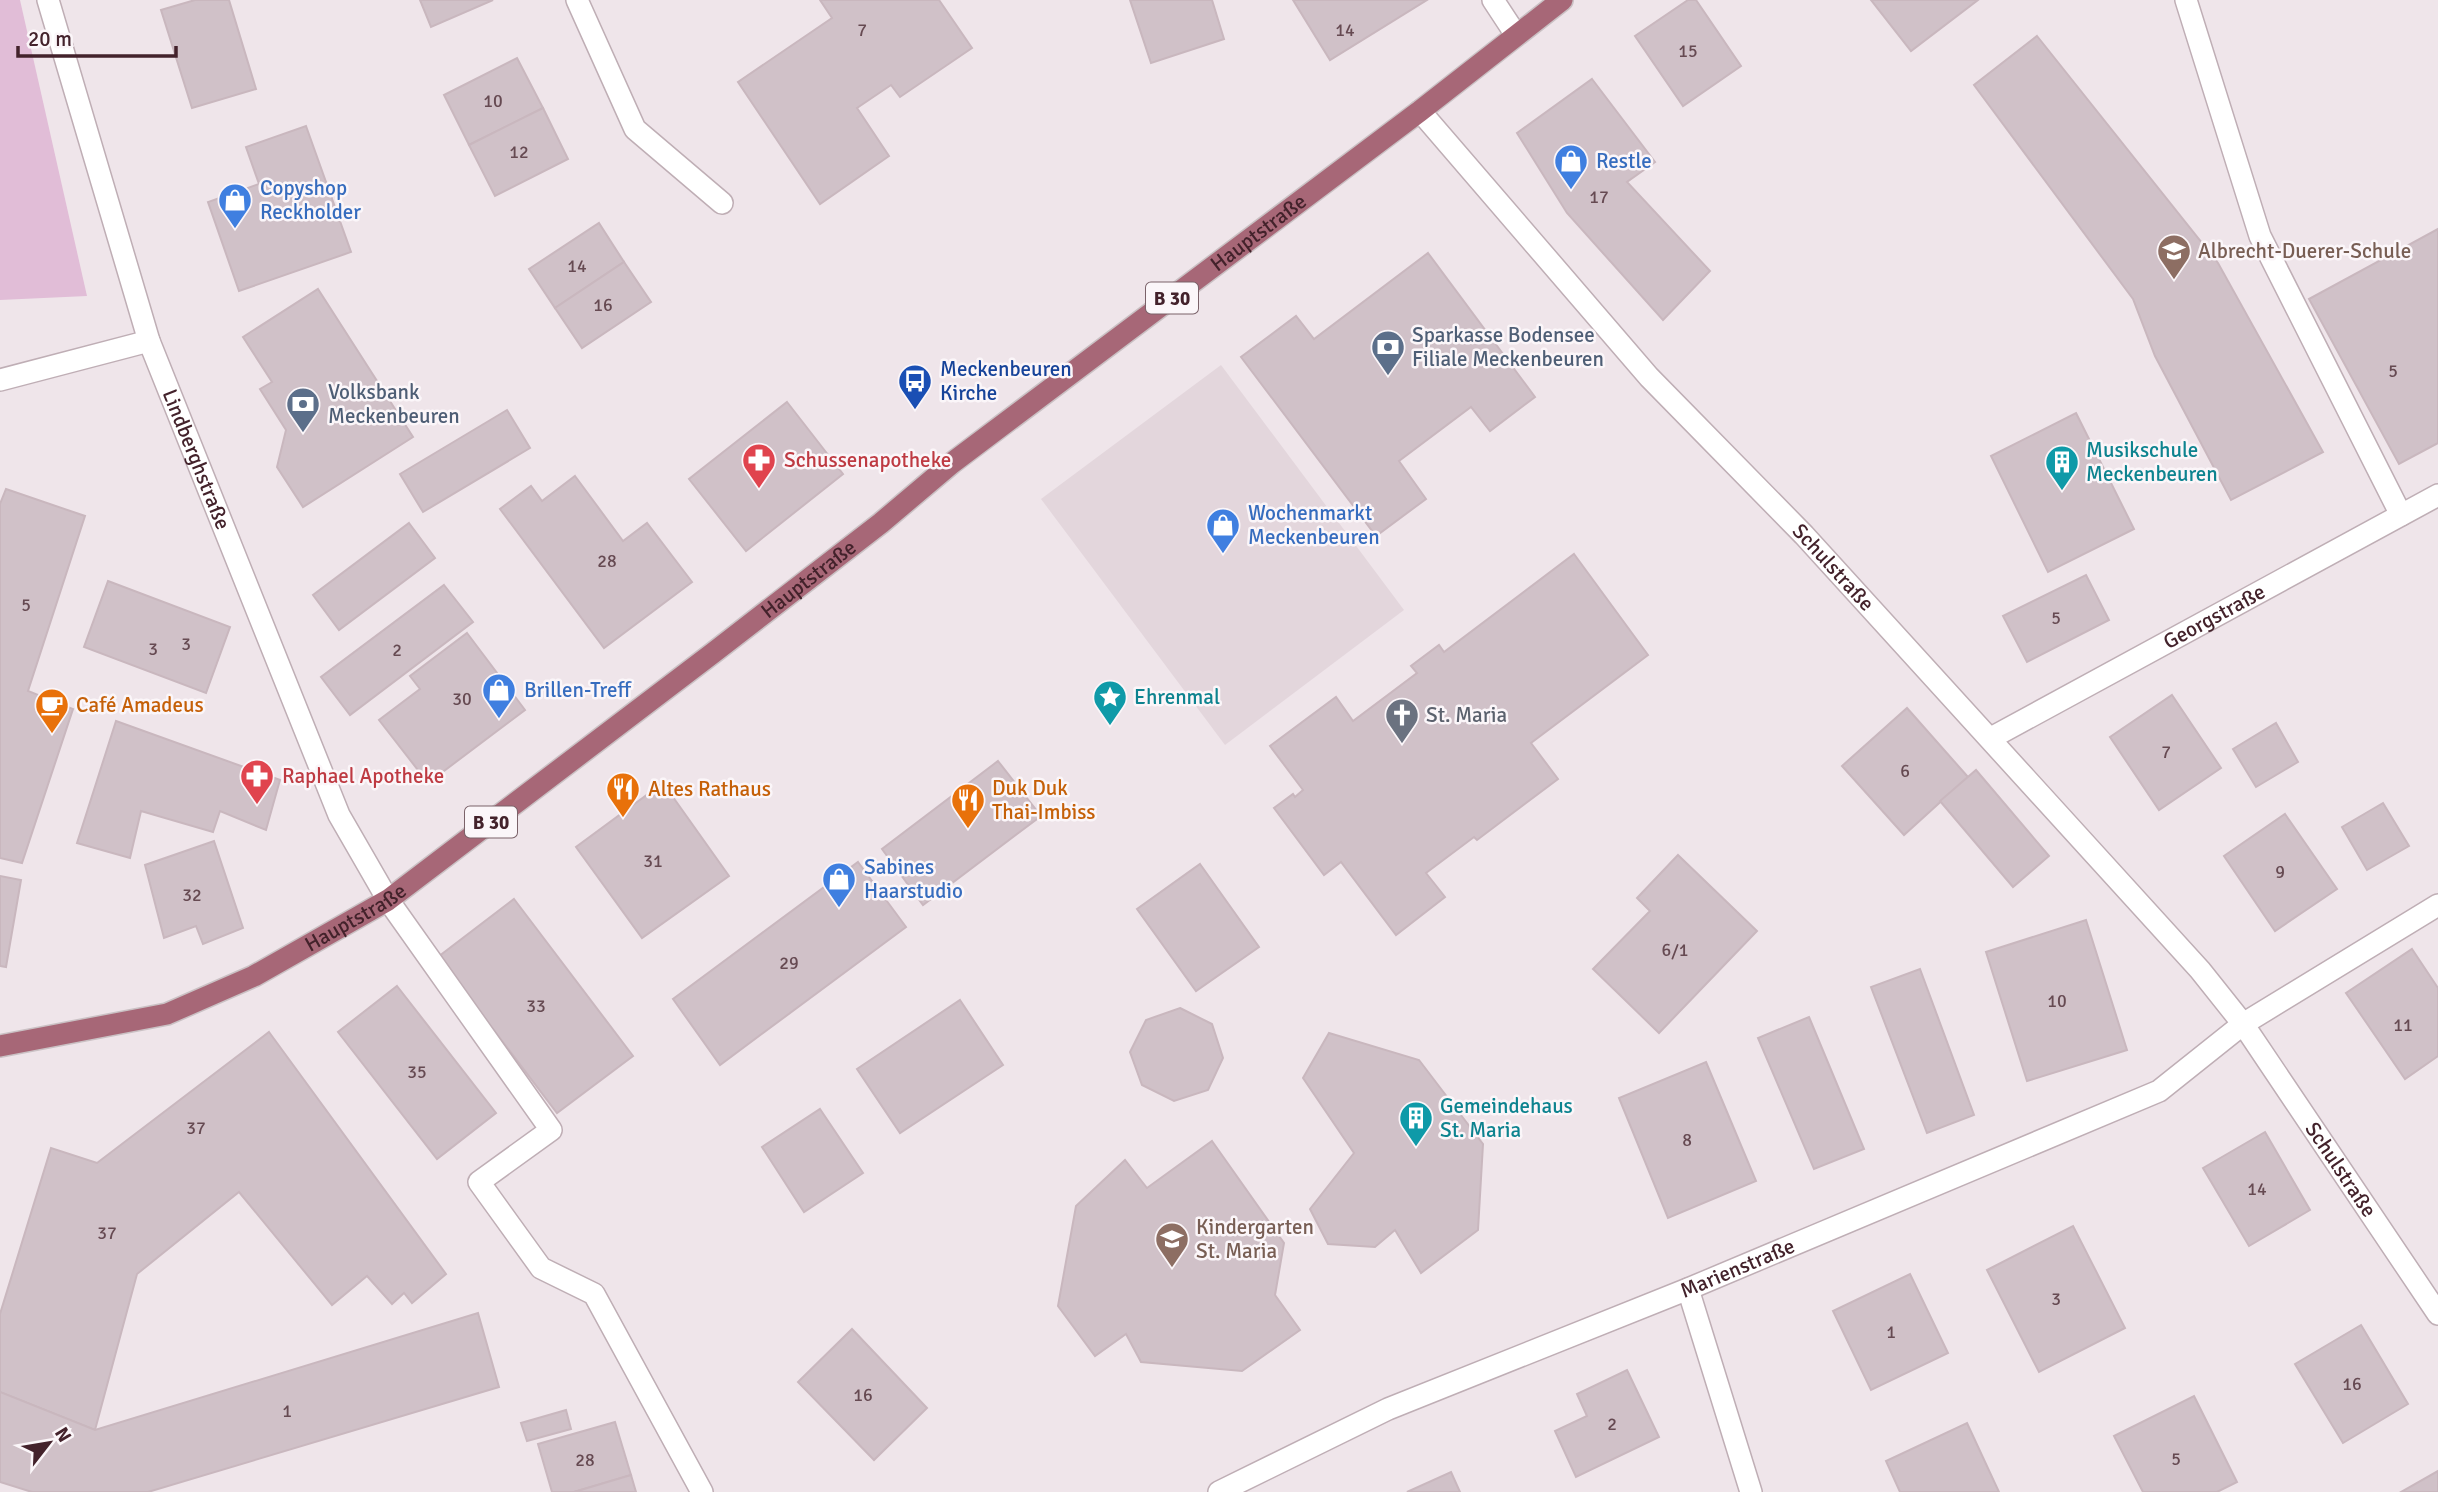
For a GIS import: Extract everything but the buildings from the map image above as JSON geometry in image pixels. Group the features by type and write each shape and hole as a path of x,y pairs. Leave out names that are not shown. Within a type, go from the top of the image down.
{"main road":[{"name":"Hauptstraße","path":"0,1048 167,1014 254,976 388,900 881,523 952,463 1420,111 1562,0"}],"street":[{"name":"Lindberghstraße","path":"48,0 149,341 339,816 388,900 551,1130 479,1182 541,1268 594,1294 702,1492"},
{"path":"577,0 635,129 722,203"},
{"path":"1493,0 1516,35"},
{"path":"2186,0 2260,236 2401,515"},
{"name":"Schulstraße","path":"1420,111 1649,377 1804,535 2200,970 2244,1024 2438,1314"},
{"path":"0,380 149,341"},
{"name":"Georgstraße","path":"1991,738 2438,495"},
{"path":"2244,1024 2438,906"},
{"name":"Marienstraße","path":"1225,1490 1388,1409 1688,1289 2159,1091 2244,1024"},
{"path":"1688,1289 1751,1492"}],"shaded area":[{"path":"0,0 20,0 87,296 0,300"},
{"name":"Wochenmarkt Meckenbeuren","path":"1221,365 1404,610 1225,745 1041,499"}],"place":[{"name":"Restle","path":"1571,191"},
{"name":"Copyshop Reckholder","path":"235,230"},
{"name":"Albrecht-Duerer-Schule","path":"2174,281"},
{"name":"Sparkasse Bodensee Filiale Meckenbeuren","path":"1388,377"},
{"name":"Meckenbeuren Kirche","path":"915,411"},
{"name":"Volksbank Meckenbeuren","path":"303,434"},
{"name":"Schussenapotheke","path":"759,490"},
{"name":"Musikschule Meckenbeuren","path":"2062,492"},
{"name":"Wochenmarkt Meckenbeuren","path":"1223,555"},
{"name":"Brillen-Treff","path":"499,720"},
{"name":"Ehrenmal","path":"1110,727"},
{"name":"Café Amadeus","path":"52,735"},
{"name":"St. Maria","path":"1402,745"},
{"name":"Raphael Apotheke","path":"257,806"},
{"name":"Altes Rathaus","path":"623,819"},
{"name":"Duk Duk Thai-Imbiss","path":"968,830"},
{"name":"Sabines Haarstudio","path":"839,909"},
{"name":"Gemeindehaus St. Maria","path":"1416,1148"},
{"name":"Kindergarten St. Maria","path":"1172,1269"}]}
